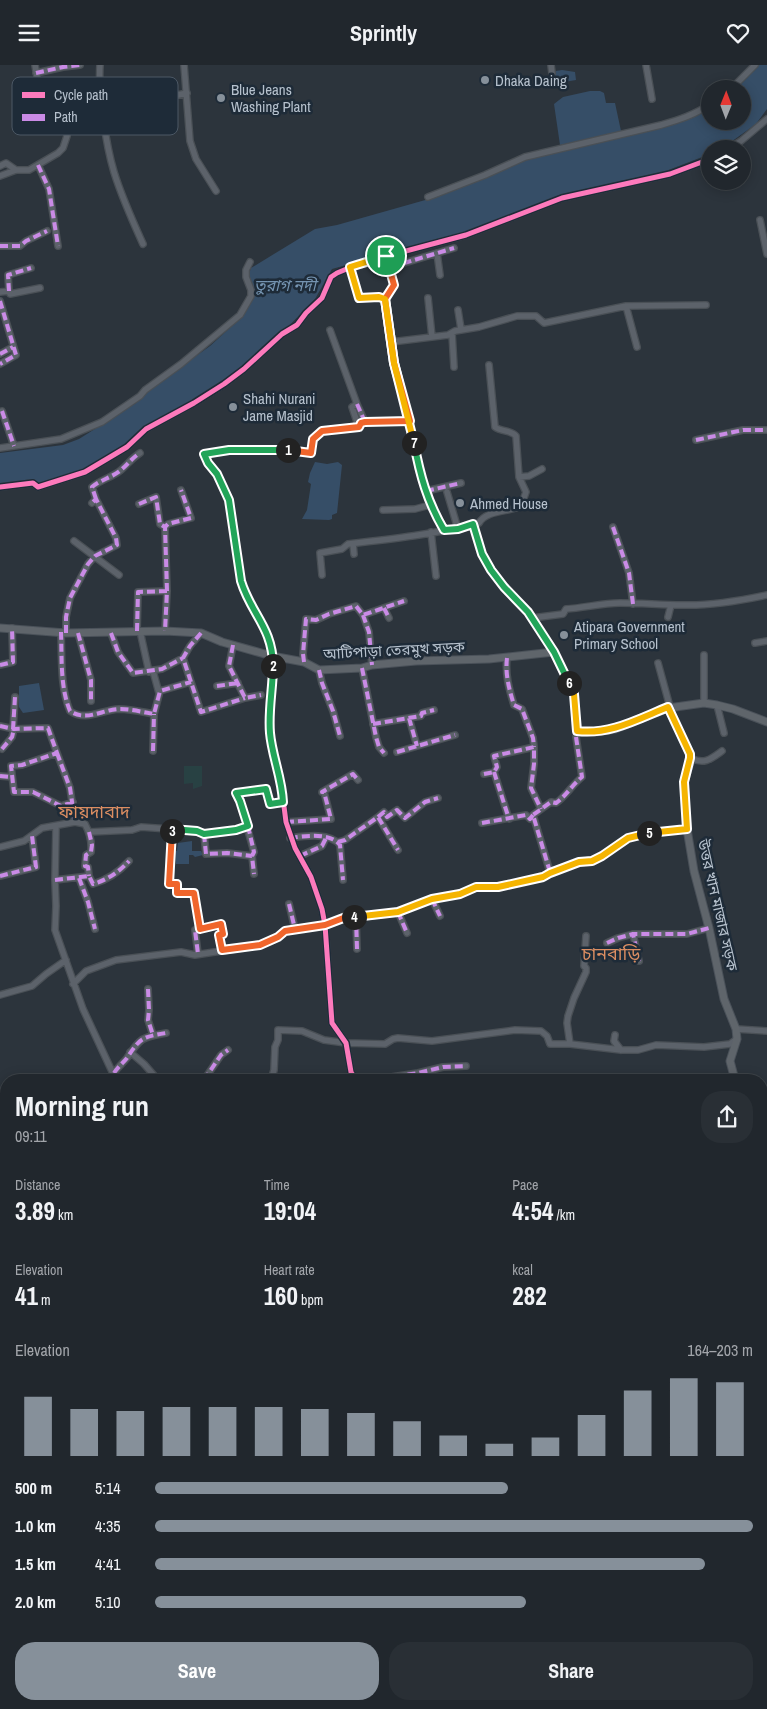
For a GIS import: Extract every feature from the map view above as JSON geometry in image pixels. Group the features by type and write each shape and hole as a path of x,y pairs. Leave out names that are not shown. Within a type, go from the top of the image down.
{"main road":[{"name":"আটিপাড়া তেরমুখ সড়ক","path":"0,628 64,633 164,631 201,633 233,645 304,663 319,670 416,661 507,658 554,652"},
{"path":"554,652 574,694 577,731 596,732 615,729 669,707 704,703 717,705 767,722"},
{"path":"669,707 690,754 690,758"},
{"name":"উত্তর খান মাজার সড়ক","path":"690,758 684,782 687,829 694,871 709,928 724,999 736,1029 737,1039 730,1061 733,1074"}],"street":[{"path":"35,65 37,77"},
{"path":"36,73 80,65"},
{"path":"184,65 190,141 196,159 216,191"},
{"path":"551,65 552,73"},
{"path":"646,65 652,99"},
{"path":"741,80 755,65"},
{"path":"178,95 187,93"},
{"path":"428,197 525,157 680,120 701,110"},
{"path":"742,140 767,119"},
{"path":"0,177 16,170 29,170 58,153 63,148 67,135"},
{"path":"107,135 114,173 143,244"},
{"path":"0,159 3,164 16,170"},
{"path":"0,487 33,483 38,487 52,484 86,472 118,453 146,429 194,403 244,369 282,334 297,325 306,313 322,298 331,277 350,267 466,235 562,198 670,174 701,162"},
{"path":"38,165 49,189 58,246"},
{"path":"760,220 767,254"},
{"path":"0,246 20,247 26,241 47,231"},
{"path":"391,267 454,248"},
{"path":"437,253 440,275"},
{"path":"386,256 391,267 394,285 385,299 394,363 410,421 419,471 430,505 444,530"},
{"path":"0,448 61,439 102,422 140,396 145,390 181,364 240,315 251,296 251,290 246,277 246,270 250,262"},
{"path":"350,267 359,298 379,297 385,299"},
{"path":"9,291 8,275 31,268"},
{"path":"0,292 9,291 10,294 40,288"},
{"path":"428,298 432,337"},
{"path":"0,301 1,313 16,355 0,364"},
{"path":"391,342 448,335 461,329 479,327 517,316 536,316 544,323 626,306 706,305"},
{"path":"626,306 637,347"},
{"path":"458,310 461,329"},
{"path":"330,330 365,422"},
{"path":"452,333 454,367"},
{"path":"0,355 13,347"},
{"path":"322,575 320,553 342,549 348,544 458,529 479,523 481,519 490,515 513,510 521,506 526,492 520,477 515,434 495,427 489,365"},
{"path":"357,404 352,407 359,427"},
{"path":"2,411 14,445"},
{"path":"352,1074 346,1043 332,1023 325,925 311,877 290,838 286,822 281,786 270,735 273,678 269,637 244,591 238,568 229,500 217,474 208,463 204,454 243,450 280,450 311,453 313,439 322,431 359,427 361,423 365,422 410,421"},
{"path":"696,440 743,430 767,431"},
{"path":"140,453 128,461 118,472 97,482 92,487 94,501 116,538 117,545 95,556 88,564 70,598 64,633 63,678 70,711 84,717 120,709 154,714"},
{"path":"520,477 528,476 542,469"},
{"path":"426,491 461,483"},
{"path":"165,527 168,524 191,518 181,490"},
{"path":"447,492 458,529"},
{"path":"139,504 156,497 160,524 165,527"},
{"path":"383,510 415,509 430,505"},
{"path":"473,524 482,554 491,570 532,618 554,652"},
{"path":"164,631 167,591 165,527"},
{"path":"613,527 629,573 633,604"},
{"path":"431,533 436,576"},
{"path":"74,541 119,575"},
{"path":"353,544 354,554"},
{"path":"159,693 139,631 138,592 167,591"},
{"path":"532,618 564,614 566,609 619,603 703,605 767,595"},
{"path":"363,615 404,601"},
{"path":"304,663 306,619 316,620 356,605 363,615 369,632 372,665"},
{"path":"668,617 671,605"},
{"path":"384,608 389,619"},
{"path":"0,665 13,662 12,628"},
{"path":"78,633 91,680 92,701"},
{"path":"110,633 118,652 133,673 169,667 183,658 201,633"},
{"path":"755,643 767,641"},
{"path":"233,645 228,666 244,698"},
{"path":"704,655 704,703"},
{"path":"183,658 201,712 244,698 261,695"},
{"path":"507,658 507,676 511,696 514,705 522,709 533,737 534,765 531,788 541,809"},
{"path":"658,663 669,707"},
{"path":"362,667 373,724 379,747 384,753"},
{"path":"319,670 340,736"},
{"path":"154,751 154,714 159,693 162,689 190,682"},
{"path":"217,686 238,683"},
{"path":"2,749 12,737 14,729 15,697"},
{"path":"717,705 724,733"},
{"path":"373,724 421,716 422,713 434,710"},
{"path":"409,718 417,746"},
{"path":"0,726 14,729 48,728 70,787 75,822"},
{"path":"482,823 526,815 530,819 550,802 556,803 564,797 566,791 582,777 576,737 577,731"},
{"path":"397,752 455,735"},
{"path":"509,819 494,772 497,767 494,756 534,747"},
{"path":"690,758 704,762 722,751"},
{"path":"57,753 22,765 11,766 14,792 33,792 61,806 73,802"},
{"path":"484,774 494,772"},
{"path":"286,822 331,819 324,792 322,793 353,774 358,780"},
{"path":"0,776 12,777"},
{"path":"254,874 252,856 254,852 248,826 236,793 266,789 270,804 283,802"},
{"path":"290,838 316,835 338,842 345,840 384,813 387,817 397,810 405,818 425,802 438,798"},
{"path":"533,815 550,873"},
{"path":"378,817 398,850"},
{"path":"0,847 24,841 42,827 75,822 85,824 89,832 92,845 90,854 86,855 85,866 88,867 89,876 93,884 102,882 120,871 129,861"},
{"path":"56,826 55,930 83,1009 114,1073"},
{"path":"89,832 132,830 141,827 197,831 204,834 236,830 248,826"},
{"path":"172,829 169,884 177,884 177,893 194,893 200,929"},
{"path":"73,984 86,971 116,960 181,952 198,954 260,945 278,937 285,931 325,925 346,917 398,912 432,899 460,894 476,887 498,887 543,877 579,862 592,861 628,838 687,829"},
{"path":"204,834 206,855 227,853 252,856"},
{"path":"0,875 36,867 32,836"},
{"path":"300,856 322,846 326,838"},
{"path":"338,842 340,845 343,880"},
{"path":"55,880 89,876"},
{"path":"79,878 95,929"},
{"path":"432,899 440,916"},
{"path":"289,904 295,929"},
{"path":"398,912 407,933"},
{"path":"356,917 357,949"},
{"path":"198,954 195,930 221,924 223,934 219,935 222,950"},
{"path":"607,943 618,938 634,935 687,934 709,928"},
{"path":"634,935 639,961"},
{"path":"570,1044 567,1023 572,1003 586,973 584,966 586,937"},
{"path":"0,995 32,986 66,960"},
{"path":"148,989 148,1020 153,1035"},
{"path":"736,1029 767,1031"},
{"path":"273,1074 278,1030 302,1031 324,1040 346,1043 385,1044 398,1038 432,1041 515,1030 541,1031 547,1036 550,1044 570,1044 621,1050 638,1050 656,1045 704,1047 730,1044 737,1039"},
{"path":"114,1073 119,1065 126,1060 130,1051 140,1039 166,1033"},
{"path":"615,1035 614,1041 621,1050"},
{"path":"208,1074 221,1055 228,1050"},
{"path":"130,1051 153,1074"},
{"path":"411,1074 443,1067 466,1066"}],"green space":[{"path":"184,766 202,766 202,786 193,789 193,783 184,784"}],"water":[{"name":"তুরাগ নদী","path":"758,65 767,65 767,109 751,128 751,80 745,80"},
{"path":"556,71 575,72 576,80 552,84 551,80"},
{"path":"590,91 600,91 604,93 606,103 615,103 621,131 560,145 554,104 563,97"},
{"name":"তুরাগ নদী","path":"701,113 701,130 748,130 734,140 701,140 701,157 666,171 513,215 468,231 332,269 315,299 282,333 245,365 183,408 148,427 94,466 68,479 0,487 0,453 63,445 79,439 136,403 150,389 210,346 243,316 254,294 248,276 251,268 315,229 337,225 443,195 528,159 674,124"},
{"path":"315,462 327,464 338,462 342,465 337,513 332,515 332,519 329,520 302,519 307,510 311,484 308,482"},
{"path":"39,683 44,710 23,713 19,707 19,686"},
{"path":"192,841 192,851 201,851 203,855 195,857 189,855 189,864 176,864 175,851 177,851 178,843"}],"marked path":[{"path":"36,73 80,65"},
{"path":"38,165 49,189 58,246"},
{"path":"0,246 20,246 47,231"},
{"path":"385,299 394,285 391,267 454,248"},
{"path":"9,291 8,275 31,268"},
{"path":"0,301 16,355 0,364"},
{"path":"0,354 13,347"},
{"path":"357,404 365,422 409,421"},
{"path":"2,411 14,446"},
{"path":"696,440 743,430 767,430"},
{"path":"96,499 92,487 118,472 140,453"},
{"path":"426,491 461,483"},
{"path":"167,591 165,527 168,524 191,518 181,490"},
{"path":"139,504 156,497 160,524 165,527"},
{"path":"66,633 66,617 70,598 88,564 95,556 117,545 116,538 96,499 92,503"},
{"path":"613,527 629,573 633,604"},
{"path":"137,631 138,592 167,591 165,631"},
{"path":"304,662 306,619 316,620 356,606 363,615 404,601"},
{"path":"384,608 389,618"},
{"path":"363,615 369,632 372,665"},
{"path":"0,665 13,662 12,628"},
{"path":"61,632 62,672 65,692 70,711 76,714 94,715 119,709 154,714 160,691 191,682"},
{"path":"78,633 91,680 91,701"},
{"path":"111,633 118,652 133,673 162,669 183,658"},
{"path":"201,633 183,658 201,712 245,698"},
{"path":"233,645 229,666 245,698 261,695"},
{"path":"507,658 507,676 512,699 514,705 522,709 533,738 534,747"},
{"path":"362,668 376,737 379,747 384,753"},
{"path":"319,670 340,736"},
{"path":"217,686 238,683"},
{"path":"13,729 15,697"},
{"path":"373,724 421,716 422,713 434,710"},
{"path":"153,751 154,714"},
{"path":"409,718 417,746"},
{"path":"0,726 14,729 48,728 57,753 22,765 11,766 14,792 33,792 61,806 73,802"},
{"path":"2,749 12,737 14,729"},
{"path":"550,872 533,815 551,802 556,803 582,777 576,737 577,732"},
{"path":"397,752 455,735"},
{"path":"484,774 494,772 497,767 494,756 534,747 531,788 541,809"},
{"path":"57,753 70,788 75,822"},
{"path":"494,772 509,819"},
{"path":"286,822 331,819 324,792 322,792 353,774 358,780"},
{"path":"0,776 12,777"},
{"path":"378,817 384,812 387,817 397,810 405,818 425,802 438,798"},
{"path":"482,823 526,815 530,819 533,815"},
{"path":"338,842 345,840 378,817 398,850"},
{"path":"248,826 254,852 252,856 254,874"},
{"path":"172,829 169,884 177,884 177,892 194,893 200,929 195,930 198,954"},
{"path":"89,832 92,845 91,852 86,855 85,866 88,867 89,876"},
{"path":"204,834 206,854 227,853 252,856"},
{"path":"0,876 36,867 32,836"},
{"path":"290,838 317,836 336,841 340,845 343,880"},
{"path":"300,856 322,846 326,838"},
{"path":"55,880 89,876 93,884 112,875 129,861"},
{"path":"79,878 95,929"},
{"path":"432,899 440,916"},
{"path":"289,904 295,929"},
{"path":"398,912 407,933"},
{"path":"356,917 357,949"},
{"path":"200,929 221,924 223,934 219,935 222,950"},
{"path":"639,961 633,934 687,934 709,928"},
{"path":"607,943 633,934"},
{"path":"148,989 148,1020 153,1035"},
{"path":"114,1073 142,1039 166,1033"},
{"path":"208,1074 221,1055 228,1050"},
{"path":"411,1074 443,1067 466,1066"}],"cycle path":[{"path":"0,487 33,483 38,487 85,472 127,447 146,429 194,403 244,369 282,334 297,325 306,313 322,298 331,277 337,273 361,263 466,235 562,198 670,174 701,162"},
{"path":"352,1074 346,1043 332,1023 325,925 322,909 311,877 295,848 286,822 282,791 270,734 273,660 269,637 244,591 236,555 229,500 217,474 208,464 204,454 258,450 311,453 313,439 322,431 359,428 361,423 365,422"}],"place":[{"name":"Dhaka Daing","path":"485,80"},
{"name":"Blue Jeans Washing Plant","path":"221,98"},
{"name":"Shahi Nurani Jame Masjid","path":"233,407"},
{"name":"Ahmed House","path":"460,503"},
{"name":"Atipara Government Primary School","path":"564,635"}],"district":[{"name":"ফায়দাবাদ","path":"94,811"},
{"name":"চানবাড়ি","path":"611,953"}],"route":[{"path":"386,256 350,267 359,298 379,297 385,299 394,363 397,376 410,421 422,483 430,505 444,530 458,529 473,524 482,554 491,570 510,594 528,612 562,665 574,694 577,731 596,732 615,729 668,707 690,754 684,782 687,829 628,838 592,861 579,862 543,877 498,887 476,887 460,894 432,899 407,910 363,917 346,917 325,925 285,931 278,937 260,945 222,950 219,935 223,934 221,924 200,929 194,893 177,893 177,884 169,884 172,829 197,831 204,834 236,830 248,826 236,793 266,789 270,804 283,802 270,735 273,660 269,637 244,591 241,581 229,500 217,474 208,463 204,454 229,450 280,450 311,453 313,439 322,431 359,427 361,423 365,422 410,421 394,363 387,308 385,299 394,285 391,267 386,256"}]}
